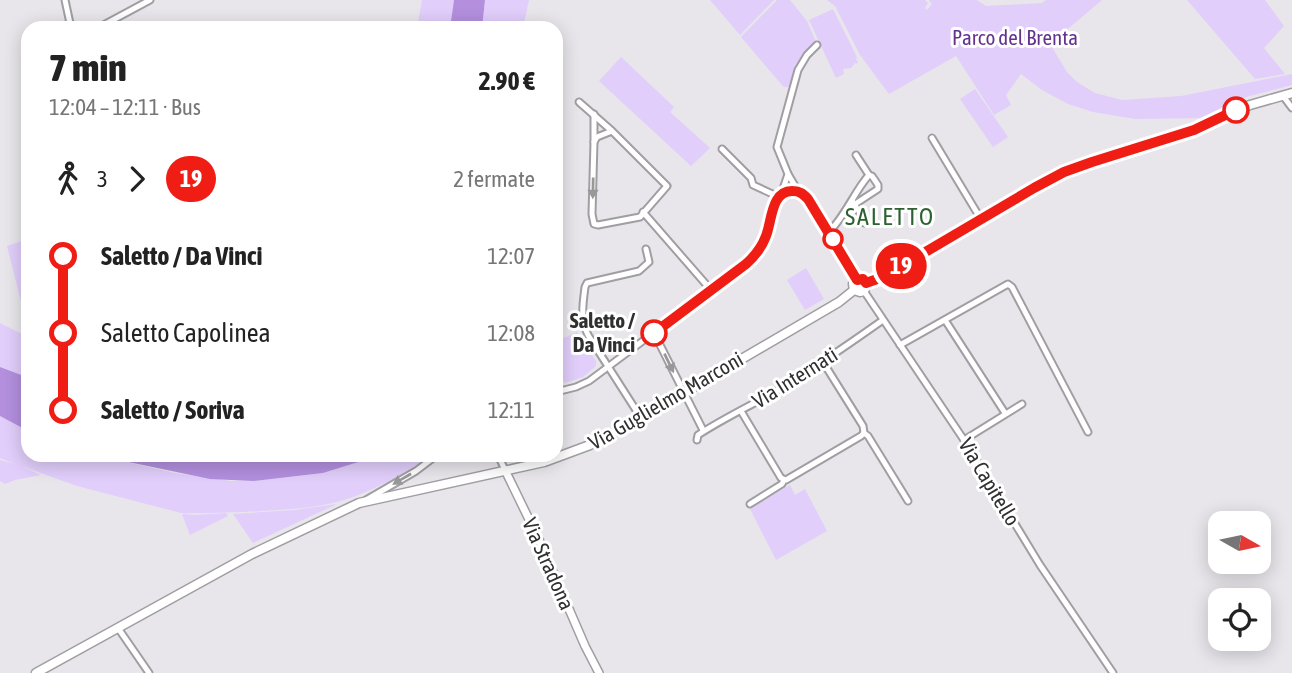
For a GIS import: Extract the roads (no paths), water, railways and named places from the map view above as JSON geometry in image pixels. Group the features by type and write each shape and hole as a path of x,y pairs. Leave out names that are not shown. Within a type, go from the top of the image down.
{"main road":[{"name":"Via Guglielmo Marconi","path":"563,455 609,436 641,418 839,302 860,286 883,277 1064,172 1194,130 1236,110 1287,95"},
{"name":"Via Guglielmo Marconi","path":"36,673 252,554 365,501 536,462"}],"street":[{"path":"65,0 70,21"},
{"path":"111,21 150,0"},
{"name":"Via Capitello","path":"817,45 798,70 776,147 788,174 798,191 812,204 860,286 964,440 1040,565 1113,673"},
{"path":"1287,95 1292,108"},
{"path":"579,102 594,114 612,131 667,186 640,217 594,224 594,114"},
{"path":"594,142 597,137 612,131"},
{"path":"932,138 979,216"},
{"path":"722,149 751,178 752,185 780,196 790,191 798,191"},
{"path":"853,202 878,189 878,185 856,155"},
{"path":"563,391 583,385 756,255 766,238 775,205 788,174"},
{"path":"829,232 853,202 869,175"},
{"path":"853,202 865,221 863,223"},
{"path":"643,212 711,290"},
{"path":"641,418 585,329 582,315 585,287 591,282 639,271 649,262 646,248"},
{"path":"900,345 1008,284 1088,432"},
{"name":"Via Internati","path":"697,439 703,430 824,362 883,320"},
{"path":"945,320 1005,413"},
{"path":"654,333 703,430"},
{"path":"824,362 863,426 864,433 908,501"},
{"path":"964,440 1022,404"},
{"path":"741,411 784,480 789,480 864,433"},
{"path":"365,501 428,462"},
{"name":"Via Stradona","path":"501,462 599,673"},
{"path":"750,504 782,484 784,480"},
{"path":"118,628 149,673"}],"place":[{"name":"Saletto / Da Vinci","path":"654,333"}],"district":[{"name":"SALETTO","path":"890,217"}],"park label":[{"name":"Parco del Brenta","path":"1015,38"}]}
